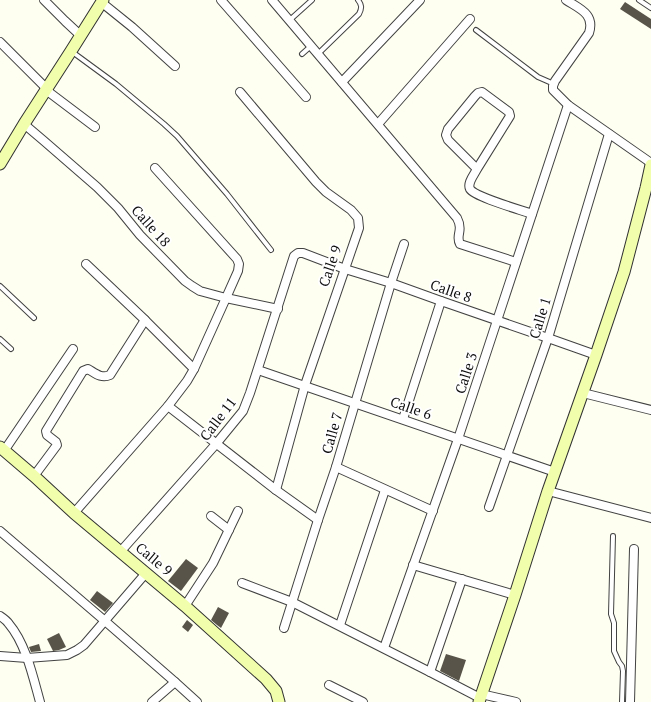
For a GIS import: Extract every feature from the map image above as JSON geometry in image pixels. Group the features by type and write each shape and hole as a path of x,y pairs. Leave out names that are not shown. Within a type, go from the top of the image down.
{"main road":[{"path":"0,164 46,88 102,1"},
{"path":"480,698 548,491 624,272 648,189 651,164"},
{"name":"Calle 9","path":"2,449 74,513 186,606 266,679 275,690 278,696 278,702"}],"street":[{"path":"44,0 80,36"},
{"path":"221,0 306,97"},
{"path":"272,0 291,19 311,46 319,52 342,82 457,218 460,224 458,242 460,244 516,262"},
{"path":"342,82 420,0"},
{"path":"566,0 588,15 590,20 590,28 589,33 554,87 568,105 651,164"},
{"path":"102,1 175,66"},
{"path":"378,124 470,18"},
{"path":"0,42 50,93 95,127"},
{"name":"Calle 9","path":"240,92 316,182 326,192 351,210 358,218 359,228 305,385 276,490"},
{"path":"477,169 448,140 446,135 448,129 475,96 482,92 509,112 510,116 477,169 471,178 469,188 471,191 485,198 532,214"},
{"name":"Calle 3","path":"384,648 458,439 568,105"},
{"name":"Calle 18","path":"24,124 97,187 118,208 140,235 185,281 200,291 278,309"},
{"name":"Calle 1","path":"489,507 548,338 609,134"},
{"path":"74,513 168,406 187,381 194,369 239,268 237,259 155,168"},
{"name":"Calle 7","path":"284,628 336,467 404,244"},
{"name":"Calle 8","path":"298,253 303,253 345,269 391,283 596,355"},
{"name":"Calle 11","path":"121,551 216,444 243,411 258,370 294,256 298,253"},
{"path":"86,264 194,369"},
{"path":"403,419 441,301"},
{"path":"34,476 57,445 56,442 47,435 46,431 83,371 88,369 102,377 110,375 145,320"},
{"path":"2,449 73,349"},
{"name":"Calle 6","path":"258,370 555,472"},
{"path":"583,393 651,410"},
{"path":"168,406 276,490 318,520"},
{"path":"336,467 433,512"},
{"path":"340,625 385,490"},
{"path":"548,491 651,518"},
{"path":"186,606 213,563 238,511"},
{"path":"211,516 229,530"},
{"path":"0,531 105,620 196,702"},
{"path":"630,702 634,549"},
{"path":"414,565 515,595"},
{"path":"0,656 27,658 66,655 77,650 84,644 146,573"},
{"path":"430,672 462,579"},
{"path":"242,583 292,602 340,625 480,698 516,702"},
{"path":"0,616 9,623 18,636 27,658 40,702"},
{"path":"152,702 175,682"},
{"path":"329,685 363,702"}],"lane":[{"path":"291,19 312,0"},
{"path":"319,52 359,14 362,8 361,3 358,0"},
{"path":"639,0 651,8"},
{"path":"476,30 554,87"},
{"path":"302,54 311,46"},
{"path":"71,51 116,84 177,136 271,250"},
{"path":"0,286 34,318"},
{"path":"0,339 11,349"},
{"path":"613,536 611,614 614,623 614,651 623,671 622,702"}],"building":[{"path":"625,2 651,19 651,29 620,9"},
{"path":"186,559 198,568 181,591 168,581"},
{"path":"97,591 113,603 105,612 90,600"},
{"path":"218,607 229,613 221,628 211,620"},
{"path":"187,620 193,625 188,632 182,627"},
{"path":"59,633 66,647 53,651 47,639"},
{"path":"39,644 41,651 31,652 29,647"},
{"path":"446,654 466,660 459,681 440,671"}]}
